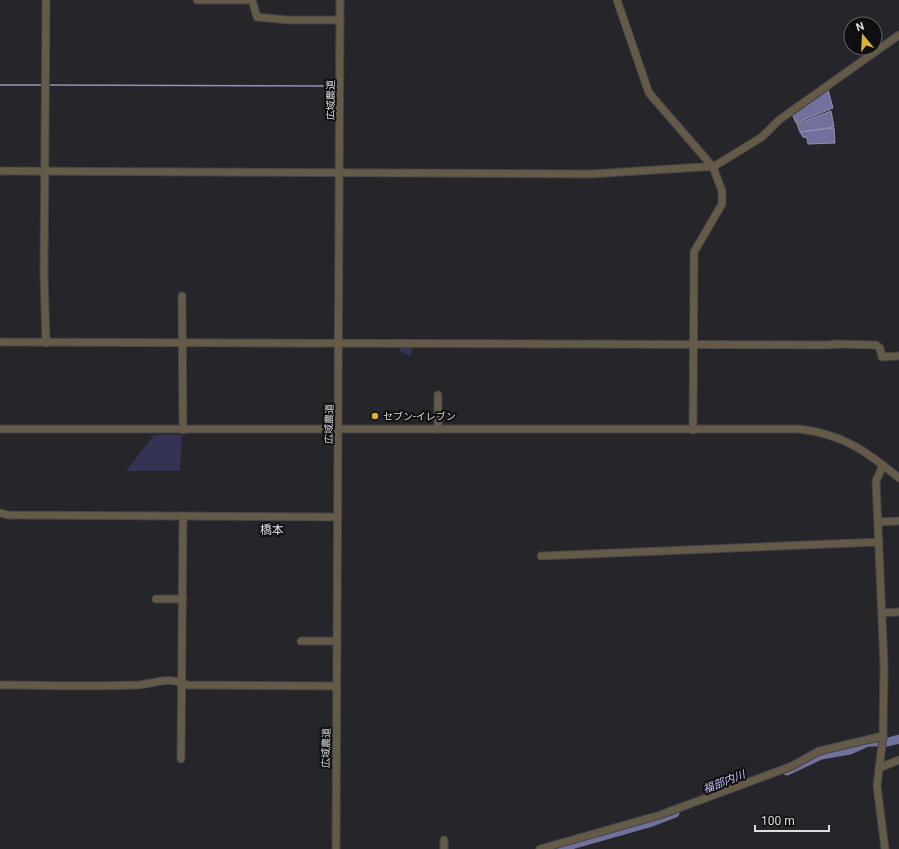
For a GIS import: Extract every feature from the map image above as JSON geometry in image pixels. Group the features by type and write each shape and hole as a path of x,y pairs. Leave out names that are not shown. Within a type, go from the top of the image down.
{"street":[{"path":"46,0 44,171 46,343"},
{"path":"197,0 252,0 257,18 288,20 340,20"},
{"name":"広域農道","path":"336,849 336,686 340,344 340,0"},
{"path":"617,0 649,93 713,167 722,191 722,204 694,252 693,430"},
{"path":"0,171 591,174 713,167 762,137 786,115 899,35"},
{"path":"182,296 183,430"},
{"path":"1,342 693,345 867,344 876,345 882,357 899,356"},
{"path":"438,396 438,429"},
{"path":"0,429 799,429 818,431 845,440 860,448 899,478"},
{"path":"883,465 876,481 884,665 882,740 877,786 885,849"},
{"path":"0,513 8,515 338,516"},
{"path":"181,759 183,599 182,516"},
{"path":"878,522 899,521"},
{"path":"541,556 879,542"},
{"path":"156,599 183,599"},
{"path":"882,613 899,612"},
{"path":"301,641 337,641"},
{"path":"0,685 139,684 164,680 188,685 336,686"},
{"path":"540,849 660,815 792,766 818,751 882,740"},
{"path":"879,768 899,760"},
{"path":"444,840 444,849"}],"shaded area":[{"path":"399,346 414,346 410,356 400,351"},
{"path":"154,435 182,435 180,471 126,471"}],"water":[{"path":"828,90 833,108 796,123 792,114"},
{"path":"831,111 834,127 800,132 797,124"},
{"path":"834,128 835,143 808,144 807,138 803,137 800,132"}],"waterway":[{"path":"0,85 41,85"},
{"path":"49,85 336,86"},
{"name":"福部内川","path":"787,771 821,755 850,750 868,742 888,742 899,739"},
{"name":"福部内川","path":"557,849 649,823 675,813"}],"place":[{"name":"セブン-イレブン","path":"375,416"}],"district":[{"name":"橋本","path":"272,530"}]}
